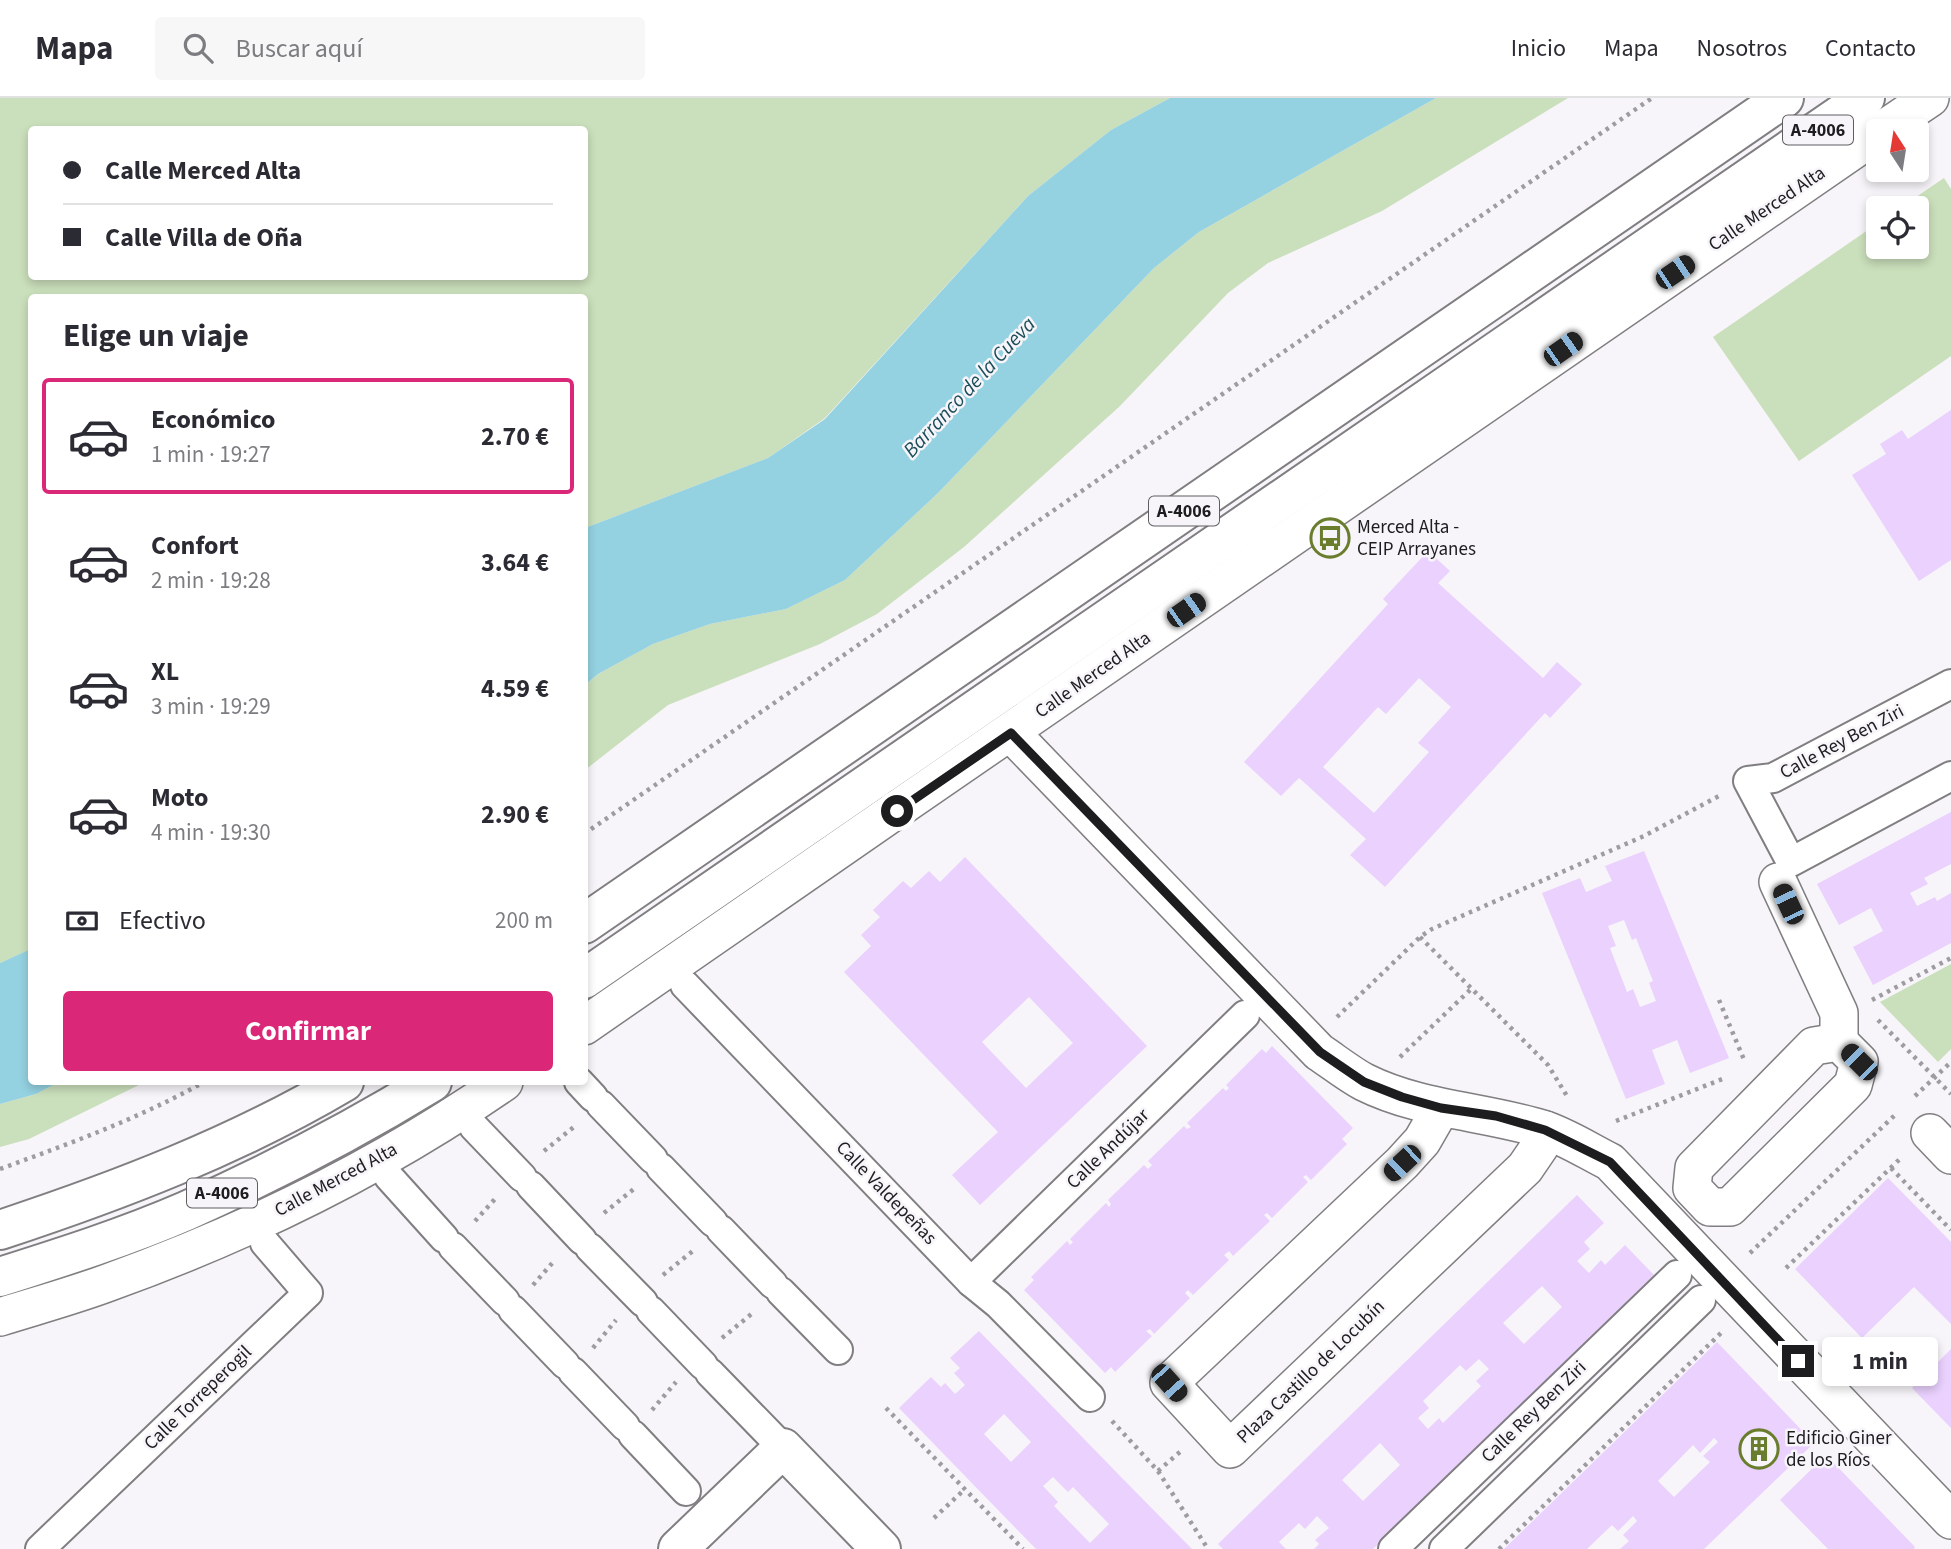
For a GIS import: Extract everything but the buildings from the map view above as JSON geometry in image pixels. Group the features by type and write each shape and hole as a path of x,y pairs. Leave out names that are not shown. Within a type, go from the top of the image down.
{"main road":[{"name":"A-4006","path":"588,921 1784,98"},
{"name":"Calle Merced Alta","path":"588,976 1865,98"},
{"name":"A-4006","path":"0,1230 83,1202 192,1159 338,1085"},
{"name":"Calle Merced Alta","path":"0,1277 92,1247 186,1211 371,1119 427,1085"},
{"path":"678,1549 783,1448 881,1549"}],"street":[{"name":"Calle Merced Alta","path":"1898,119 1930,98"},
{"name":"Calle Merced Alta","path":"588,1023 1011,733 1382,472 1866,141"},
{"name":"Calle Rey Ben Ziri","path":"1748,781 1773,778 1951,684"},
{"path":"1011,733 1320,1052 1364,1082 1402,1097 1441,1108 1496,1116 1545,1130 1610,1162 1951,1520"},
{"path":"1748,781 1791,862 1951,776"},
{"path":"1778,882 1839,1013 1839,1042 1859,1062 1853,1086 1730,1207 1710,1207 1692,1188 1695,1168 1814,1046 1839,1042"},
{"name":"Calle Valdepeñas","path":"685,985 971,1282 998,1304 1090,1398"},
{"name":"Calle Andújar","path":"971,1282 1245,1015"},
{"name":"Calle Merced Alta","path":"0,1317 107,1283 254,1223 365,1167 460,1112 500,1085"},
{"path":"591,1095 838,1350"},
{"name":"Plaza Castillo de Locubín","path":"1441,1108 1422,1141 1402,1163 1169,1383 1230,1450 1525,1168 1540,1146 1545,1130"},
{"path":"474,1126 783,1448"},
{"path":"390,1177 449,1243 686,1490"},
{"path":"1670,1226 1700,1198"},
{"name":"Calle Torreperogil","path":"40,1549 308,1293 265,1243"},
{"name":"Calle Rey Ben Ziri","path":"1393,1549 1676,1275"},
{"name":"Calle Rey Ben Ziri","path":"1444,1549 1702,1300"}],"path":[{"path":"588,831 1653,98"},
{"path":"1329,1025 1420,937 1432,929 1644,836 1748,781"},
{"path":"1420,937 1470,990 1548,1065 1572,1102"},
{"path":"1865,1004 1951,958"},
{"path":"1398,1059 1470,990"},
{"path":"1719,1000 1748,1070"},
{"path":"1749,1254 1951,1062"},
{"path":"1606,1125 1735,1075"},
{"path":"0,1169 108,1129 159,1107 199,1085"},
{"path":"1786,1268 1891,1168 1940,1144"},
{"path":"1891,1168 1951,1230"},
{"path":"1499,1549 1726,1328"},
{"path":"1090,1398 1158,1471 1208,1549"},
{"path":"886,1408 1023,1549"},
{"path":"934,1518 965,1489"}],"green space":[{"path":"0,98 1170,98 1111,130 1028,196 825,418 768,458 588,527 588,294 28,294 28,951 0,963"},
{"path":"1436,98 1568,98 1382,211 1268,263 1228,293 1120,406 964,547 877,614 820,644 668,705 588,768 588,682 598,674 653,644 710,624 786,609 845,580 938,493 1154,268 1199,232"},
{"path":"1944,178 1951,189 1951,356 1799,461 1713,337 1866,231 1866,259 1929,259 1929,196 1918,196"},
{"path":"1951,964 1951,1049 1938,1062 1880,1002"},
{"path":"53,1085 139,1085 29,1139 0,1147 0,1104 36,1094"}],"water":[{"name":"Barranco de la Cueva","path":"1170,98 1436,98 1199,232 1154,268 938,493 845,580 786,609 710,624 653,644 598,674 588,682 588,527 768,458 825,419 1028,196 1111,130"},
{"path":"28,950 28,1085 53,1085 36,1094 0,1104 0,963"}],"place":[{"name":"Merced Alta - CEIP Arrayanes","path":"1330,538"},
{"name":"Edificio Giner de los Ríos","path":"1759,1449"}],"route":[{"path":"897,811 1011,733 1320,1052 1364,1082 1402,1097 1441,1108 1496,1116 1545,1130 1610,1162 1798,1361"}]}
